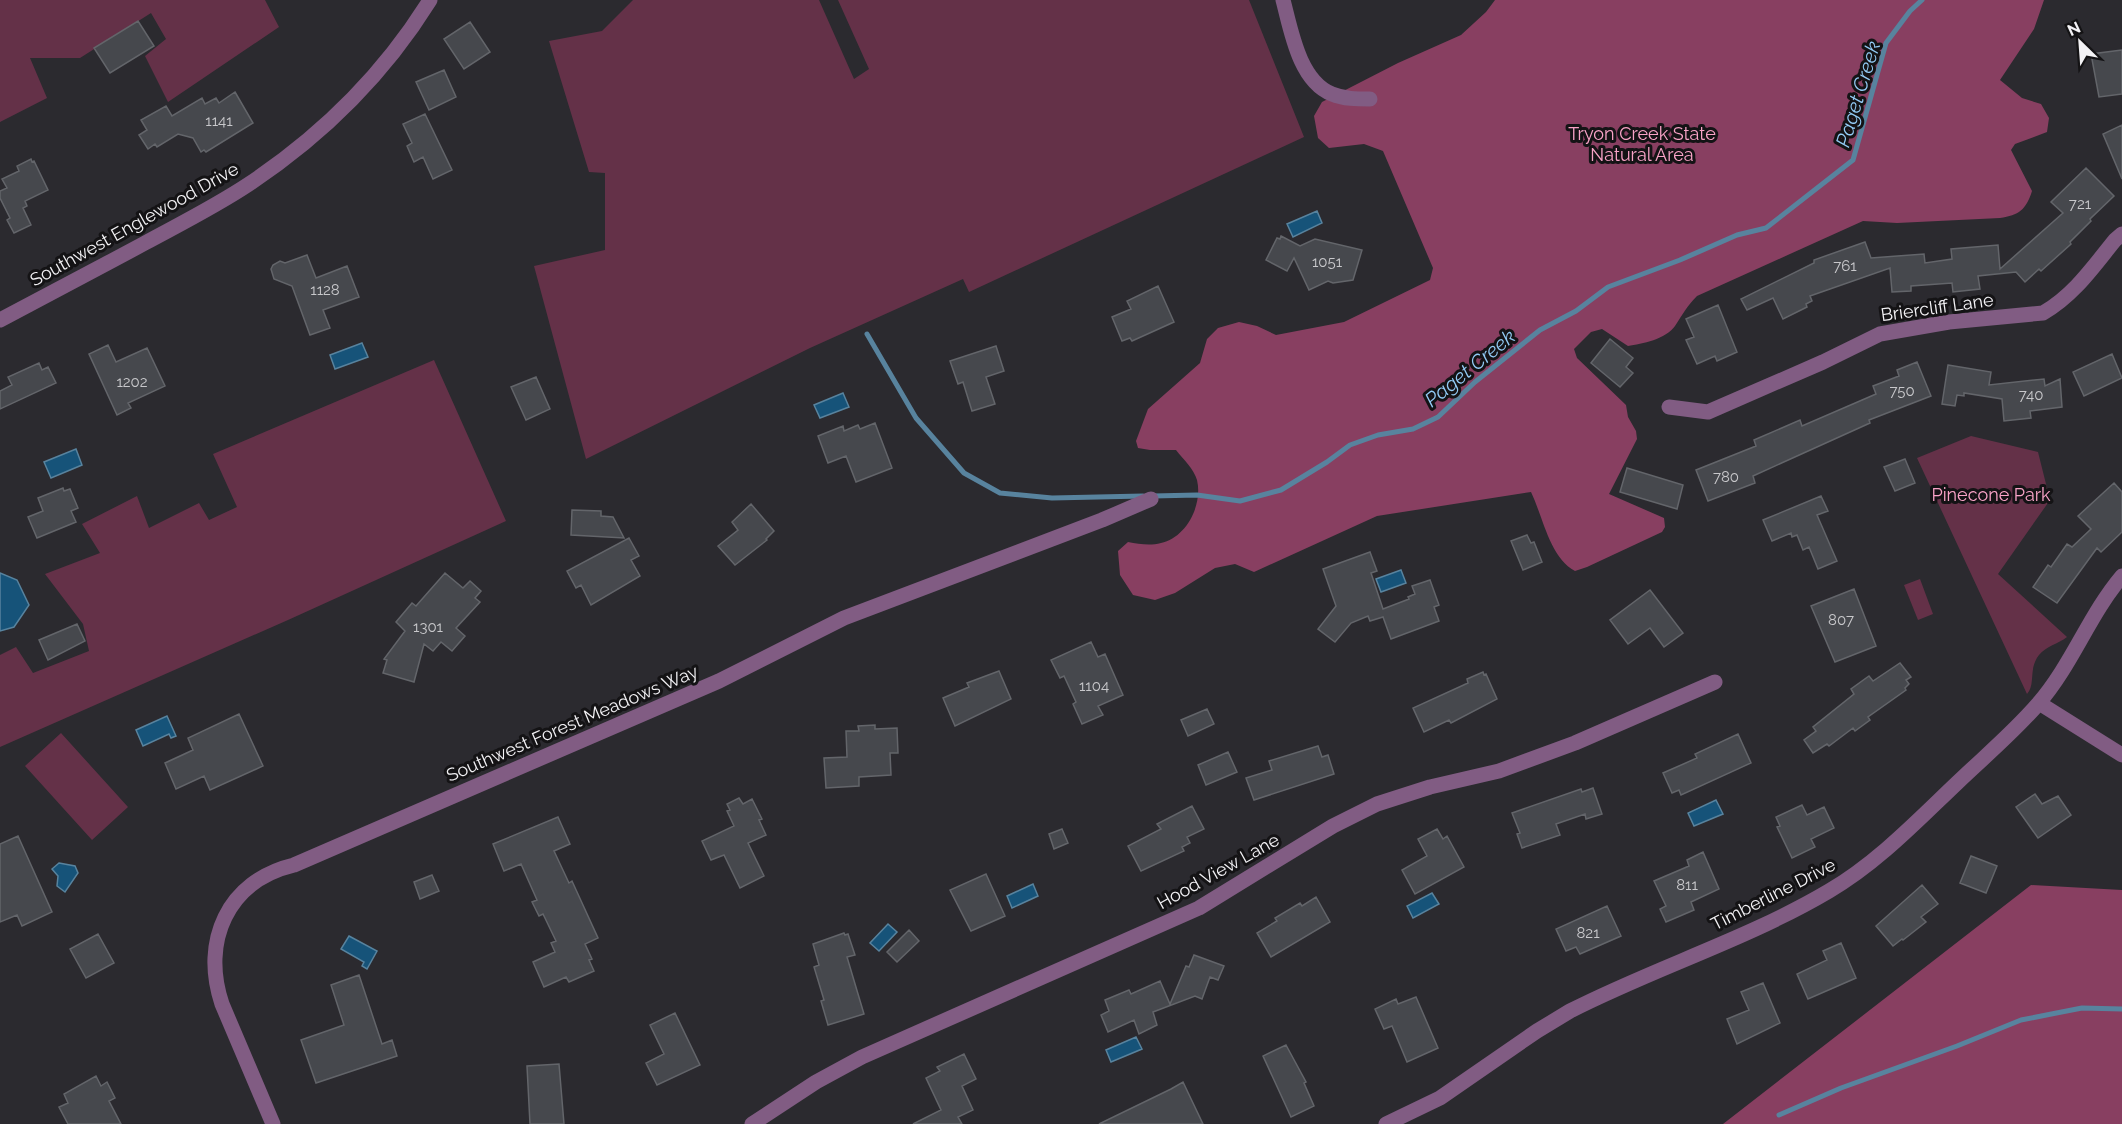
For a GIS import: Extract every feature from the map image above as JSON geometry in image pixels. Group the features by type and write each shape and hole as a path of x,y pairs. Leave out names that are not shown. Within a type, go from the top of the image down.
{"street":[{"name":"Southwest Englewood Drive","path":"0,320 192,218 248,185 301,146 332,120 378,72 430,0"},
{"path":"1283,0 1296,51 1317,83 1330,94 1351,99 1370,99"},
{"name":"Briercliff Lane","path":"1669,407 1708,412 1823,362 1880,334 1949,322 2043,313 2078,286 2122,234"},
{"name":"Southwest Forest Meadows Way","path":"273,1124 222,1004 213,967 217,939 227,912 252,884 270,873 294,865 719,681 844,618 1102,520 1151,499"},
{"name":"Timberline Drive","path":"1386,1124 1440,1098 1570,1011 1786,914 1843,883 1905,832 2039,703 2060,675 2102,603 2122,576"},
{"name":"Hood View Lane","path":"752,1124 816,1082 862,1057 1199,908 1333,826 1377,804 1430,787 1510,767 1575,743 1715,682"},
{"path":"2039,703 2122,755"}],"green space":[{"path":"0,0 265,0 279,27 168,102 145,56 166,39 151,13 80,58 30,58 47,98 0,122"},
{"path":"633,0 819,0 854,79 869,69 838,0 1249,0 1304,137 969,292 963,279 810,348 586,459 534,266 605,250 605,173 589,172 549,41 602,31"},
{"name":"Tryon Creek State Natural Area","path":"1495,0 2044,0 2034,29 2000,80 2022,98 2041,104 2049,118 2047,132 2015,144 2011,150 2032,191 2030,197 2021,210 2000,218 1897,223 1863,221 1697,296 1671,331 1660,338 1628,346 1602,329 1591,332 1574,349 1577,358 1626,405 1637,439 1609,494 1664,518 1665,527 1662,532 1587,567 1575,571 1559,557 1531,492 1377,516 1254,572 1235,564 1215,568 1175,593 1155,600 1133,595 1120,575 1118,551 1128,542 1157,544 1178,535 1195,510 1198,490 1193,472 1176,450 1138,448 1136,441 1148,409 1200,363 1207,339 1218,328 1239,322 1257,326 1276,335 1344,322 1430,280 1433,268 1383,151 1364,144 1329,148 1318,138 1314,116 1322,102 1398,63 1461,35 1486,12"},
{"path":"434,360 506,521 0,747 0,655 16,647 33,673 89,651 83,624 45,574 100,553 82,524 137,496 149,528 199,503 209,520 237,507 213,454"},
{"name":"Pinecone Park","path":"1971,436 2038,452 2050,500 1998,574 2067,637 2045,649 2039,655 2027,694 1917,458"},
{"path":"1920,579 1933,614 1918,620 1904,585"},
{"path":"61,733 128,807 92,840 25,766"},
{"path":"2031,885 2122,890 2122,1124 1723,1124"}],"water":[{"path":"1317,211 1322,223 1293,237 1287,224"},
{"path":"362,343 368,357 335,369 330,355"},
{"path":"843,393 849,407 820,418 814,405"},
{"path":"76,449 82,465 51,478 44,462"},
{"path":"1401,570 1406,583 1381,592 1376,579"},
{"path":"0,573 17,580 29,605 14,627 0,631"},
{"path":"167,716 176,736 171,738 169,734 143,746 136,730"},
{"path":"1716,800 1723,814 1694,826 1688,813"},
{"path":"59,863 75,866 78,873 65,892 57,886 58,876 52,869"},
{"path":"1033,884 1038,896 1012,908 1007,896"},
{"path":"1432,893 1439,904 1413,918 1407,906"},
{"path":"888,924 897,932 879,951 870,943"},
{"path":"349,936 377,951 367,969 362,966 364,962 341,949"},
{"path":"1136,1037 1142,1049 1111,1062 1106,1050"}],"building":[{"path":"138,21 154,46 110,73 94,48"},
{"path":"470,22 490,52 464,69 444,39"},
{"path":"2122,50 2122,94 2099,97 2091,54"},
{"path":"444,70 456,97 429,110 416,82"},
{"path":"235,92 253,123 206,152 204,150 201,152 193,138 178,134 157,147 155,144 148,149 139,135 147,130 141,120 166,106 172,116 202,98 205,104 216,98 219,103"},
{"path":"425,114 452,170 433,179 423,157 414,162 407,146 412,143 403,124"},
{"path":"2122,125 2122,179 2103,134"},
{"path":"31,159 48,190 25,201 27,206 23,208 31,225 14,233 7,220 10,218 0,198 0,191 7,188 2,179 19,171 17,166"},
{"path":"2086,168 2114,196 2090,219 2091,221 2070,242 2071,244 2025,282 2016,272 1978,276 1980,289 1953,292 1952,283 1911,286 1911,291 1892,292 1890,268 1810,296 1812,301 1806,304 1807,307 1783,319 1773,298 1747,310 1741,299 1814,263 1814,260 1865,242 1871,258 1924,254 1925,263 1952,259 1951,249 1998,245 2000,269 2063,213 2051,202"},
{"path":"1281,236 1300,246 1315,239 1362,250 1353,280 1333,283 1328,281 1309,290 1294,258 1287,271 1266,260 1277,238 1280,239"},
{"path":"307,255 316,278 347,266 359,297 323,310 330,328 310,335 292,286 274,279 271,269 280,261 285,263"},
{"path":"1158,286 1174,322 1132,341 1130,338 1122,341 1112,317 1131,309 1127,301"},
{"path":"1718,305 1737,352 1717,361 1715,356 1697,364 1686,340 1694,337 1686,319"},
{"path":"1610,339 1633,358 1626,367 1633,373 1620,387 1591,363"},
{"path":"108,345 116,362 147,348 165,386 128,403 131,408 117,415 89,354"},
{"path":"996,346 1004,371 986,377 995,404 972,411 963,382 958,384 950,361"},
{"path":"2112,354 2122,378 2084,396 2073,372"},
{"path":"1917,362 1931,396 1869,420 1870,423 1753,476 1755,483 1708,501 1696,470 1756,446 1754,440 1800,420 1802,426 1876,394 1873,386 1899,376 1897,370"},
{"path":"39,363 42,370 48,367 56,383 0,409 0,391 12,385 8,377"},
{"path":"1948,365 1991,372 1989,385 2044,379 2045,386 2060,379 2062,407 2030,411 2031,418 2004,421 2002,399 1964,393 1964,396 1957,395 1955,406 1942,404"},
{"path":"536,377 550,409 526,420 511,387"},
{"path":"875,423 892,468 856,482 846,456 828,463 818,436 843,426 844,431 858,425 860,429"},
{"path":"1905,459 1915,483 1895,491 1884,467"},
{"path":"1627,468 1683,485 1677,509 1620,492"},
{"path":"2114,483 2122,492 2122,532 2101,552 2097,548 2057,603 2033,587 2048,565 2051,567 2067,544 2072,547 2091,529 2078,516"},
{"path":"63,488 64,491 70,489 78,508 71,511 76,522 37,538 28,517 43,511 38,498"},
{"path":"1821,496 1828,511 1817,515 1837,561 1818,569 1809,547 1803,550 1797,535 1792,537 1791,533 1772,541 1763,520"},
{"path":"751,504 774,531 767,540 735,565 718,546 738,530 732,522"},
{"path":"572,510 601,511 601,516 613,517 624,538 571,535"},
{"path":"1527,535 1531,543 1534,542 1542,562 1523,570 1511,541"},
{"path":"629,538 639,556 631,560 640,576 591,605 581,585 576,588 567,571"},
{"path":"1370,552 1377,571 1371,573 1383,609 1409,599 1408,597 1415,594 1412,586 1430,580 1439,605 1434,607 1439,621 1391,639 1383,617 1370,621 1368,616 1351,623 1335,642 1318,629 1336,606 1323,569"},
{"path":"445,573 463,588 470,581 481,591 475,598 480,602 456,628 465,636 452,651 441,642 433,651 424,644 414,682 383,673 387,660 384,659 405,631 396,622 412,603 416,606"},
{"path":"1854,589 1876,646 1835,662 1811,606"},
{"path":"1650,590 1683,633 1664,647 1650,628 1628,644 1610,620"},
{"path":"77,624 85,641 48,660 39,640"},
{"path":"1091,642 1098,657 1105,654 1123,695 1098,706 1103,715 1082,724 1073,704 1076,702 1064,676 1060,678 1051,660"},
{"path":"1900,663 1911,677 1906,680 1909,684 1906,690 1868,717 1870,720 1855,731 1853,728 1829,746 1827,744 1813,753 1804,740 1816,731 1813,727 1854,694 1851,689 1869,676 1873,681"},
{"path":"999,671 1011,699 955,726 943,698 969,687 967,683"},
{"path":"1483,672 1497,699 1451,723 1449,720 1424,732 1413,708 1468,683 1467,679"},
{"path":"1207,709 1214,724 1188,736 1181,720"},
{"path":"239,714 263,766 210,790 204,776 176,789 165,763 193,750 188,738"},
{"path":"875,725 875,729 897,728 898,753 890,753 891,775 859,777 859,786 826,788 824,758 847,757 846,731 859,731 858,726"},
{"path":"1738,734 1751,763 1681,795 1679,790 1672,793 1663,773 1697,758 1695,754"},
{"path":"1318,746 1322,757 1328,755 1334,774 1254,800 1246,778 1272,770 1269,761"},
{"path":"1228,752 1237,772 1206,785 1198,765"},
{"path":"1593,788 1602,814 1586,819 1585,814 1556,824 1560,835 1522,848 1517,834 1520,833 1512,813 1581,789 1582,792"},
{"path":"2035,794 2042,804 2058,796 2071,815 2038,838 2016,807"},
{"path":"739,798 743,804 752,799 762,819 759,820 766,835 748,843 764,876 740,888 724,855 711,860 702,841 734,826 727,811 730,810 727,804"},
{"path":"1802,805 1807,815 1824,807 1834,828 1811,839 1815,847 1792,858 1777,827 1780,826 1776,817"},
{"path":"1192,806 1204,829 1187,837 1190,843 1182,847 1184,851 1141,871 1128,846 1161,829 1157,824"},
{"path":"558,817 570,844 554,851 569,883 572,881 598,938 585,944 592,959 589,960 594,971 569,982 566,977 544,987 533,962 555,952 551,943 556,941 543,914 539,916 532,902 537,900 521,864 504,871 493,844"},
{"path":"1062,829 1068,843 1054,849 1049,834"},
{"path":"1437,829 1443,839 1447,836 1464,867 1415,894 1402,870 1427,856 1418,839"},
{"path":"18,836 52,912 22,926 17,915 0,922 0,844"},
{"path":"1703,852 1719,889 1691,902 1694,910 1666,922 1660,909 1666,906 1654,881 1689,866 1687,860"},
{"path":"1971,856 1997,866 1986,893 1960,883"},
{"path":"986,874 1005,916 971,931 950,890"},
{"path":"432,875 439,891 420,899 414,882"},
{"path":"1922,885 1938,904 1921,917 1926,922 1893,946 1876,926"},
{"path":"1316,897 1330,922 1271,957 1257,933 1277,921 1275,918 1300,903 1302,906"},
{"path":"1607,906 1621,936 1580,954 1576,947 1566,951 1556,929"},
{"path":"909,930 919,941 897,962 887,952"},
{"path":"844,933 848,934 855,955 847,957 864,1014 828,1025 821,1001 824,1000 814,967 819,965 813,944"},
{"path":"98,934 114,963 86,978 70,949"},
{"path":"1841,943 1856,978 1808,999 1797,974 1827,960 1823,951"},
{"path":"1194,955 1224,966 1218,980 1210,977 1202,999 1195,996 1153,1012 1157,1025 1139,1034 1134,1020 1108,1032 1101,1015 1109,1011 1105,1000 1129,990 1131,994 1160,981 1170,1004 1186,966 1189,967"},
{"path":"359,975 382,1044 392,1040 397,1056 316,1083 301,1040 344,1025 331,985"},
{"path":"1763,983 1780,1023 1737,1044 1727,1019 1749,1010 1741,992"},
{"path":"1416,997 1438,1048 1407,1062 1392,1026 1384,1029 1375,1009 1396,999 1398,1004"},
{"path":"675,1013 700,1065 657,1085 646,1063 664,1054 650,1025"},
{"path":"1286,1045 1306,1082 1304,1083 1314,1106 1291,1117 1263,1056"},
{"path":"964,1054 976,1079 962,1086 973,1110 958,1117 962,1124 913,1124 941,1110 926,1078 940,1071 937,1067"},
{"path":"559,1064 564,1124 530,1124 527,1066"},
{"path":"96,1076 101,1086 107,1082 115,1098 109,1101 121,1124 68,1124 59,1107 68,1103 64,1094"},
{"path":"1183,1082 1203,1124 1099,1124 1171,1089"}],"waterway":[{"name":"Paget Creek","path":"1153,496 1197,495 1240,501 1281,490 1350,445 1378,435 1413,429 1438,417 1475,382 1540,330 1576,311 1608,287 1680,260 1737,235 1766,228 1853,160 1886,43 1910,11 1922,0"},
{"name":"Paget Creek","path":"867,334 916,418 964,473 1000,493 1052,498 1143,496"},
{"path":"1779,1115 1841,1088 2021,1020 2082,1008 2122,1009"}]}
